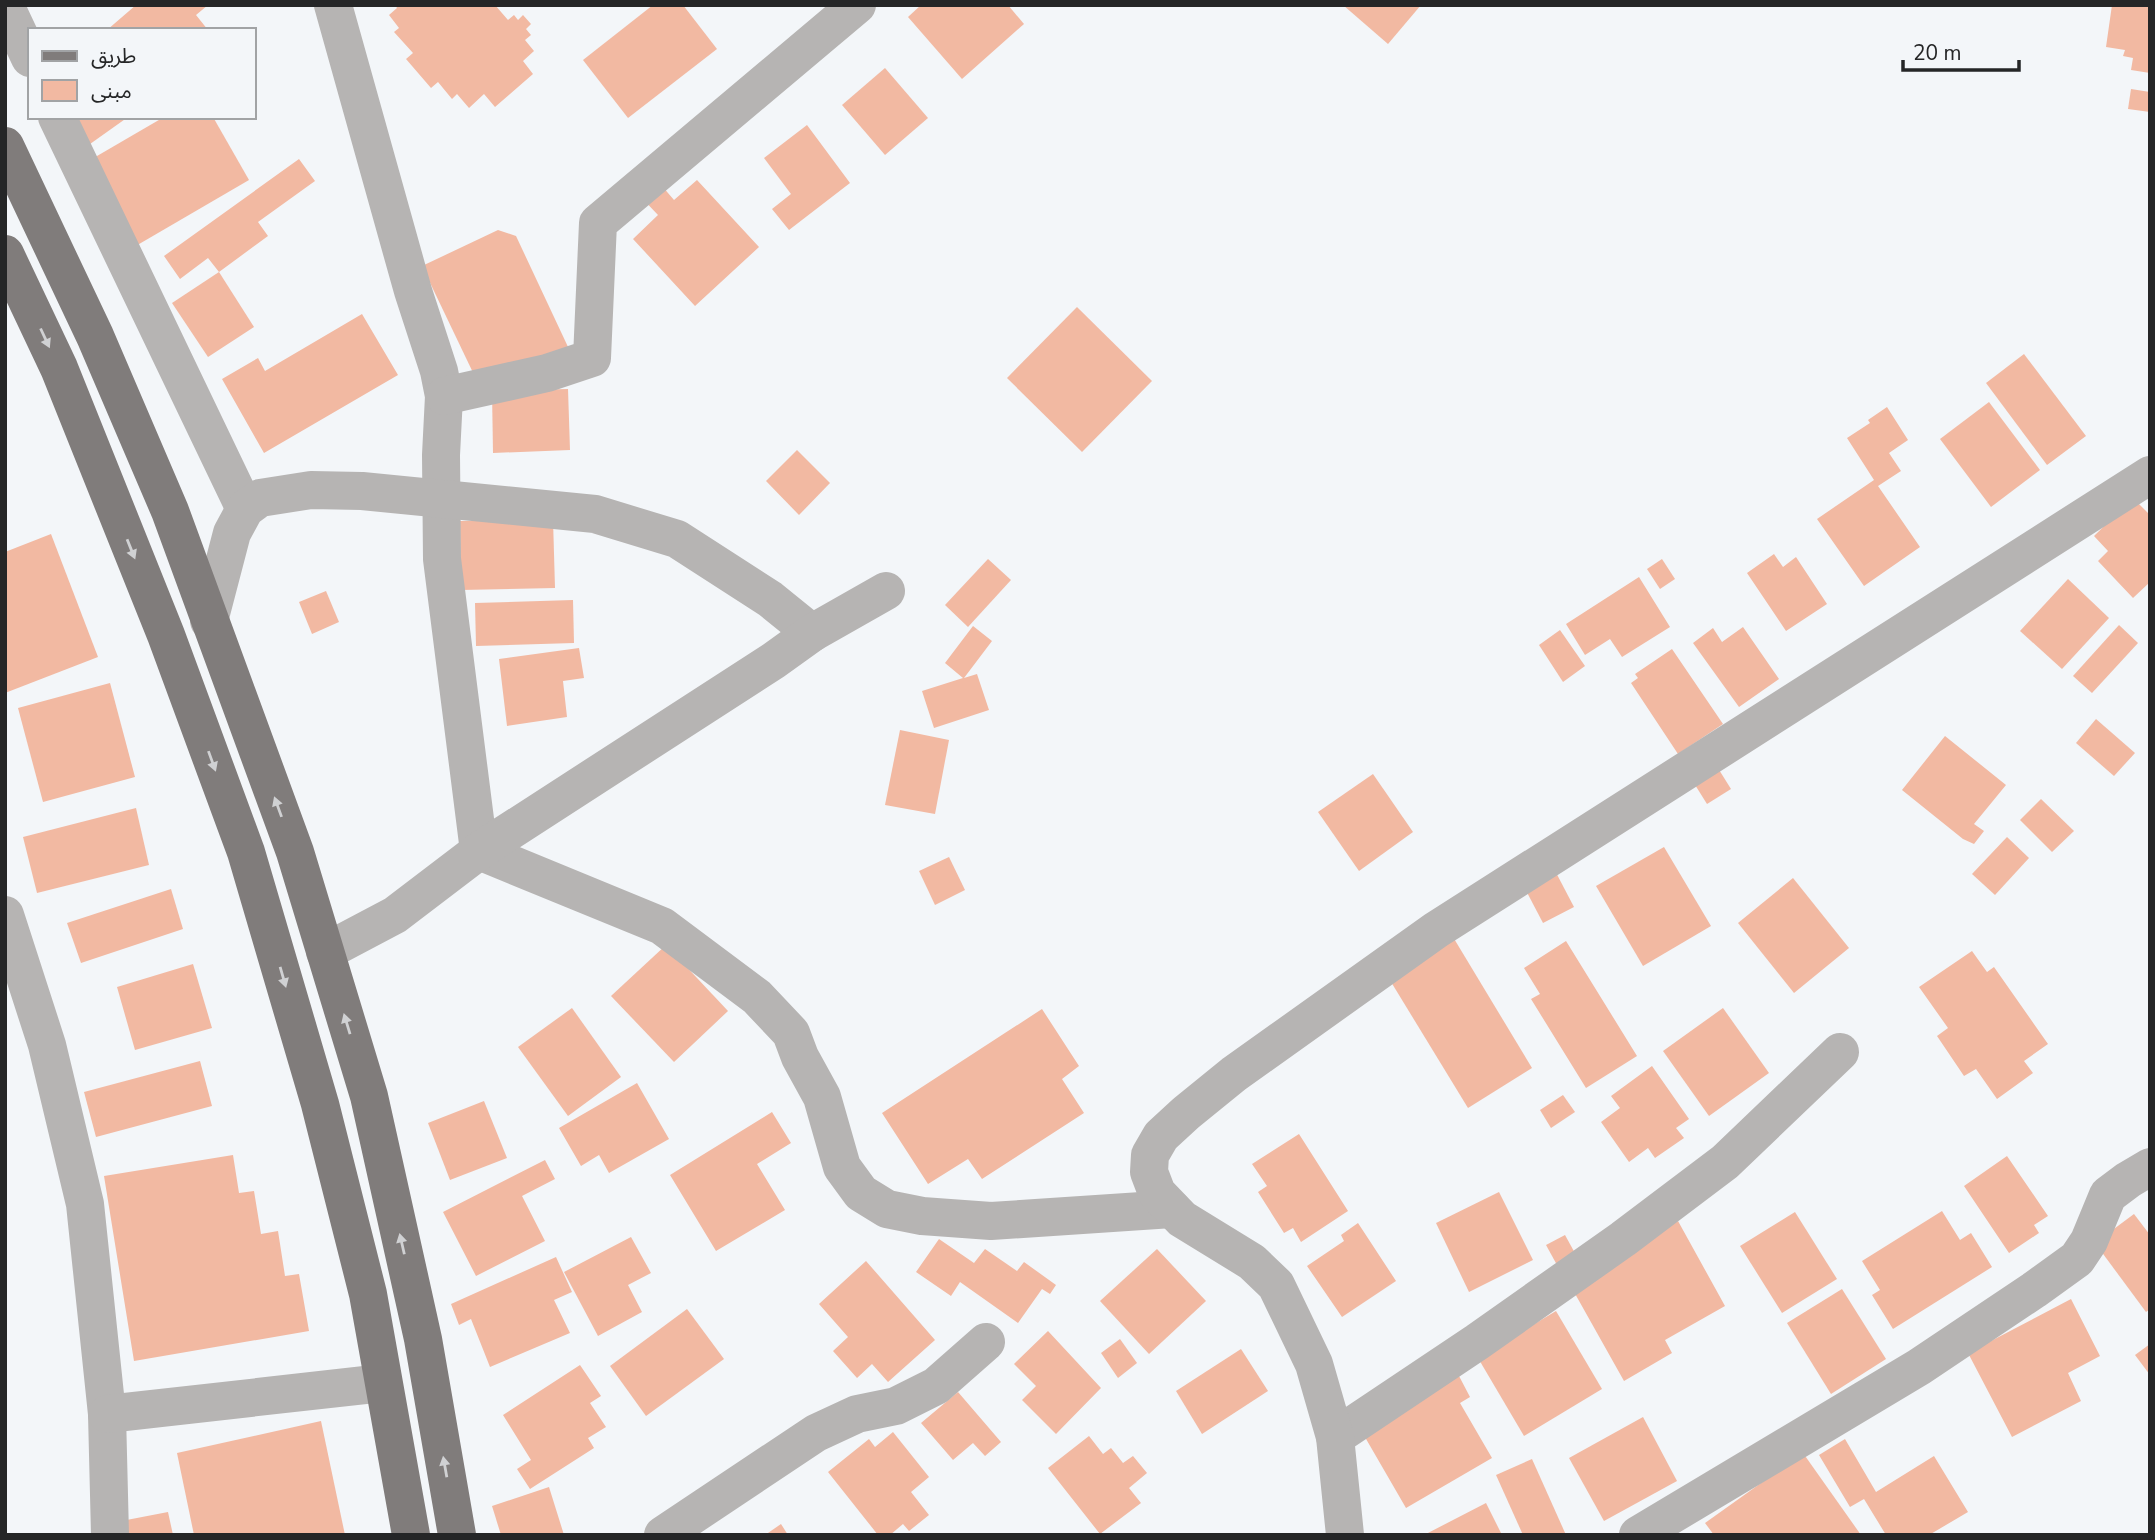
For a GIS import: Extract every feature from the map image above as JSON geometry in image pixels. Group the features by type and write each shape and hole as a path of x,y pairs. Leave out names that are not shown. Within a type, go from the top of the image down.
{"main road":[{"path":"5,146 95,335 170,511 295,852 372,1109 423,1339 457,1535"},
{"path":"10,276 59,368 166,635 246,852 320,1104 368,1294 411,1535"}],"street":[{"path":"5,5 28,54"},
{"path":"333,5 444,396 440,499 442,559 479,851"},
{"path":"444,396 547,373 592,358 598,223 849,7"},
{"path":"58,119 245,509"},
{"path":"1345,1535 1335,1437 1314,1364 1276,1285 1252,1262 1182,1219 1157,1194 1149,1172 1150,1155 1161,1136 1234,1074 1436,930 2150,475"},
{"path":"209,621 232,533 245,509 260,498 311,490 362,491 595,514 677,539 770,599 812,633"},
{"path":"325,952 394,915 479,851 761,669 812,633 886,591"},
{"path":"479,851 662,926 757,997 791,1033 800,1058 822,1097 842,1167 861,1192 887,1209 922,1216 991,1221 1171,1209"},
{"path":"5,915 47,1045 85,1204 107,1414 110,1535"},
{"path":"1335,1437 1511,1318 1623,1239 1725,1162 1840,1052"},
{"path":"1638,1535 1919,1367 2034,1290 2077,1259 2108,1195 2150,1167"},
{"path":"663,1535 816,1433 857,1414 896,1406 936,1386 986,1342"},
{"path":"107,1414 383,1383"}],"building":[{"path":"136,5 208,5 196,15 206,28 109,28"},
{"path":"395,5 495,5 508,20 514,15 518,20 523,15 531,24 526,29 531,35 525,40 534,51 523,61 533,74 495,107 484,94 469,108 457,94 452,99 438,82 431,88 406,59 413,53 394,32 399,28 389,15 397,8"},
{"path":"653,5 683,5 717,49 628,118 583,60"},
{"path":"921,5 1008,5 1024,24 962,79 908,17"},
{"path":"1343,5 1421,5 1388,44"},
{"path":"2112,5 2150,5 2150,73 2131,70 2133,58 2123,56 2125,50 2106,47"},
{"path":"885,68 928,118 885,155 842,105"},
{"path":"2131,89 2150,92 2150,112 2128,109"},
{"path":"65,119 125,119 83,149"},
{"path":"161,119 214,119 249,180 134,247 85,163"},
{"path":"807,125 850,183 789,230 772,209 791,194 764,158"},
{"path":"299,159 315,181 258,222 268,236 219,272 208,258 180,279 164,256"},
{"path":"656,179 674,200 697,180 759,247 695,306 633,239 658,215 639,195"},
{"path":"498,230 516,236 569,349 477,381 422,266"},
{"path":"219,272 254,327 208,357 172,303"},
{"path":"1077,307 1152,381 1082,452 1007,378"},
{"path":"362,314 398,375 264,453 222,379 258,358 265,371"},
{"path":"2024,354 2086,436 2047,465 1986,383"},
{"path":"568,389 570,450 493,453 492,391"},
{"path":"1989,402 2040,470 1991,507 1940,439"},
{"path":"1887,407 1908,440 1889,453 1901,471 1878,486 1920,547 1864,586 1817,519 1874,480 1847,438 1870,423 1868,420"},
{"path":"797,450 830,483 799,515 766,481"},
{"path":"2133,498 2150,515 2150,582 2133,598 2098,561 2108,551 2094,536"},
{"path":"553,519 555,588 461,590 460,521"},
{"path":"51,534 98,657 5,693 5,552"},
{"path":"1774,554 1783,567 1796,557 1827,604 1786,631 1747,573"},
{"path":"988,559 1011,580 968,627 945,605"},
{"path":"1662,559 1675,579 1660,589 1647,569"},
{"path":"1639,577 1670,627 1622,657 1610,639 1585,655 1566,624"},
{"path":"2068,579 2109,618 2062,669 2020,631"},
{"path":"326,591 339,622 312,634 299,602"},
{"path":"573,600 574,643 476,646 475,603"},
{"path":"2119,625 2138,643 2092,693 2073,676"},
{"path":"973,626 992,641 964,678 977,674 989,710 934,728 922,691 963,678 945,663"},
{"path":"1743,627 1779,679 1739,707 1693,643 1713,628 1722,642"},
{"path":"1560,630 1585,666 1563,682 1539,645"},
{"path":"579,648 584,678 563,681 567,717 507,726 499,659"},
{"path":"1672,649 1723,724 1678,754 1631,683 1638,678 1635,674"},
{"path":"110,683 135,777 43,802 18,708"},
{"path":"2096,719 2135,753 2114,776 2076,743"},
{"path":"900,730 949,740 935,814 885,805"},
{"path":"1945,736 2006,785 1974,824 1984,831 1974,844 1963,839 1902,790"},
{"path":"1716,765 1731,789 1707,804 1692,780"},
{"path":"1373,774 1413,832 1359,871 1318,812"},
{"path":"2041,799 2074,831 2052,852 2020,820"},
{"path":"136,808 149,865 37,893 23,837"},
{"path":"2007,837 2029,858 1995,895 1972,874"},
{"path":"1664,847 1711,926 1643,966 1596,886"},
{"path":"949,857 965,890 935,905 919,871"},
{"path":"1552,865 1574,907 1543,923 1521,881"},
{"path":"1793,878 1849,948 1794,993 1738,923"},
{"path":"171,889 183,929 81,963 67,923"},
{"path":"1453,937 1532,1068 1468,1108 1388,977"},
{"path":"1566,941 1637,1056 1586,1088 1531,999 1540,994 1524,968"},
{"path":"666,945 728,1011 674,1062 611,996"},
{"path":"1972,951 1987,972 1994,967 2048,1044 2024,1061 2033,1073 1997,1099 1976,1069 1964,1076 1937,1036 1948,1028 1919,987"},
{"path":"193,964 212,1028 135,1050 117,987"},
{"path":"572,1008 621,1077 568,1116 518,1047"},
{"path":"1723,1008 1769,1073 1709,1116 1663,1051"},
{"path":"1042,1009 1079,1066 1062,1079 1084,1113 982,1179 968,1159 928,1184 882,1113"},
{"path":"200,1061 212,1106 96,1137 84,1092"},
{"path":"1652,1066 1689,1119 1676,1128 1684,1138 1655,1158 1648,1148 1629,1162 1601,1122 1620,1108 1611,1096"},
{"path":"637,1083 669,1139 609,1173 599,1155 581,1166 559,1128"},
{"path":"1563,1095 1575,1112 1551,1128 1540,1110"},
{"path":"484,1101 507,1158 450,1180 428,1123"},
{"path":"772,1112 791,1143 757,1164 785,1210 716,1251 670,1175"},
{"path":"1299,1134 1348,1211 1301,1242 1293,1228 1284,1233 1258,1192 1267,1186 1252,1164"},
{"path":"233,1155 239,1193 254,1191 261,1234 278,1231 285,1276 299,1274 309,1331 134,1361 104,1176"},
{"path":"2007,1156 2048,1216 2034,1225 2039,1233 2009,1253 1964,1186"},
{"path":"545,1160 555,1179 522,1196 545,1241 476,1276 443,1212"},
{"path":"1499,1192 1533,1260 1469,1292 1436,1223"},
{"path":"1942,1211 1960,1240 1971,1233 1992,1267 1893,1329 1872,1295 1880,1290 1862,1261"},
{"path":"1795,1212 1837,1279 1782,1313 1740,1246"},
{"path":"2134,1214 2150,1235 2150,1309 2146,1312 2095,1243"},
{"path":"1678,1221 1725,1306 1665,1340 1672,1353 1624,1381 1569,1283"},
{"path":"1358,1223 1396,1281 1342,1317 1307,1266 1344,1241 1341,1235"},
{"path":"1565,1235 1576,1255 1557,1265 1546,1245"},
{"path":"631,1237 651,1273 628,1285 642,1312 598,1336 564,1272"},
{"path":"939,1239 974,1263 985,1249 1017,1271 1024,1262 1056,1285 1050,1294 1042,1289 1018,1323 960,1282 951,1296 916,1272"},
{"path":"1157,1249 1206,1301 1149,1354 1100,1301"},
{"path":"556,1257 572,1292 554,1300 570,1333 490,1367 471,1319 459,1325 451,1304"},
{"path":"866,1261 935,1340 888,1382 872,1364 857,1378 833,1351 848,1337 819,1304"},
{"path":"1842,1289 1886,1359 1831,1394 1787,1323"},
{"path":"2071,1299 2100,1356 2068,1373 2081,1401 2012,1437 1968,1353"},
{"path":"687,1309 724,1359 646,1416 610,1366"},
{"path":"1556,1311 1602,1389 1524,1436 1478,1358"},
{"path":"1048,1331 1101,1388 1056,1434 1022,1400 1036,1386 1014,1364"},
{"path":"1120,1339 1137,1363 1118,1378 1101,1353"},
{"path":"2150,1344 2150,1375 2135,1355"},
{"path":"1241,1349 1268,1391 1202,1434 1176,1391"},
{"path":"580,1365 601,1396 590,1403 606,1427 588,1438 594,1448 530,1489 517,1469 531,1460 503,1415"},
{"path":"1459,1376 1470,1397 1460,1403 1492,1458 1406,1508 1362,1432"},
{"path":"958,1392 1001,1442 985,1456 973,1443 953,1460 921,1423"},
{"path":"1643,1417 1677,1481 1604,1521 1569,1458"},
{"path":"321,1421 345,1535 194,1535 177,1453"},
{"path":"893,1432 929,1477 911,1492 929,1515 909,1531 903,1524 890,1535 878,1535 828,1472 869,1439 875,1447"},
{"path":"1089,1436 1103,1454 1111,1448 1123,1463 1133,1456 1147,1473 1129,1488 1141,1503 1100,1534 1048,1468"},
{"path":"1845,1439 1876,1492 1934,1456 1968,1512 1929,1535 1886,1535 1864,1499 1850,1507 1819,1455"},
{"path":"1803,1453 1861,1535 1714,1535 1705,1523"},
{"path":"1532,1459 1566,1535 1523,1535 1496,1475"},
{"path":"549,1487 564,1535 501,1535 492,1506"},
{"path":"1486,1503 1502,1535 1424,1535"},
{"path":"168,1512 173,1535 114,1535 111,1523"},
{"path":"781,1524 788,1535 765,1535"}]}
